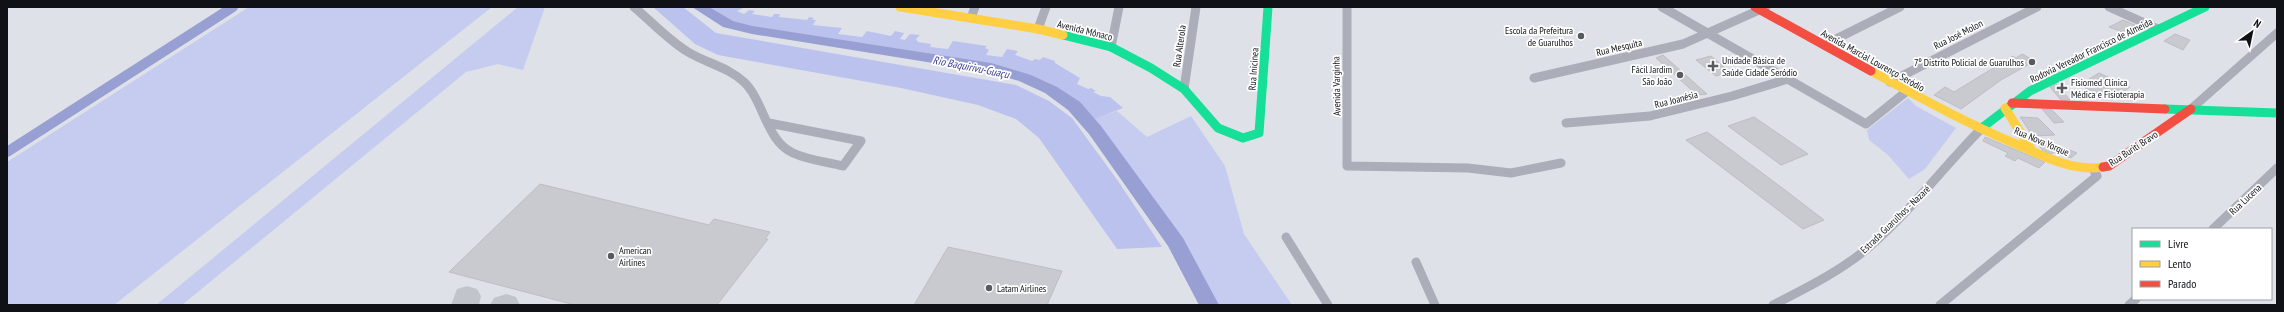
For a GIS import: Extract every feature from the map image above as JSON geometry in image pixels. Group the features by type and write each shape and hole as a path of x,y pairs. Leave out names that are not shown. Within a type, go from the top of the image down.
{"main road":[{"name":"Avenida Mônaco","path":"900,7 1038,29 1111,47 1151,68 1184,89 1218,128 1243,138 1259,133"},
{"name":"Rua Inicinea","path":"1259,133 1268,7"},
{"name":"Avenida Marcial Lourenço Seródio","path":"1760,8 1890,82 1966,123 1983,127"},
{"name":"Rodovia Vereador Francisco de Almeida","path":"2009,106 2030,91 2201,8"},
{"path":"2030,91 2052,105"},
{"path":"1983,127 2009,106 2052,105 2277,113"},
{"path":"2009,106 2031,149"},
{"path":"2149,108 2163,116 2167,126"},
{"name":"Rua Buriti Bravo","path":"2093,169 2109,166 2191,109"},
{"name":"Rua Nova Yorque","path":"1983,127 2065,163 2093,169"}],"street":[{"path":"634,7 686,51 744,81 758,97 770,122 786,150 793,154 843,166 861,141 770,122"},
{"path":"971,18 975,7"},
{"path":"1038,29 1046,7"},
{"path":"1111,47 1120,7"},
{"name":"Rua Alterola","path":"1184,89 1196,7"},
{"name":"Avenida Varginha","path":"1347,7 1347,166 1432,169 1468,168 1511,173 1561,163"},
{"path":"1662,7 1866,124 1907,91"},
{"path":"1824,45 1900,7"},
{"name":"Rua José Molon","path":"1890,82 2037,7"},
{"path":"2109,7 2158,29"},
{"name":"Rua Mesquita","path":"1534,78 1683,44 1708,34 1760,8"},
{"name":"Rua Buriti Bravo","path":"2191,109 2277,33"},
{"name":"Rua Joanésia","path":"1566,123 1650,116 1732,96 1788,80"},
{"name":"Estrada Guarulhos - Nazaré","path":"1773,305 1821,280 1869,246 1920,197 1983,127"},
{"name":"Rua Lucena","path":"2214,228 2277,168"},
{"path":"1940,305 2097,176 2093,169"},
{"path":"1286,237 1328,305"},
{"path":"1416,262 1435,305"}],"shaded area":[{"path":"249,7 492,7 114,305 7,305 7,162"},
{"path":"518,7 545,7 523,70 498,64 466,72 182,305 156,305"},
{"path":"653,7 683,7 716,33 1016,85 1049,101 1072,118 1118,181 1162,247 1117,249 1039,138 1016,119 978,105 901,88 718,55 695,44"},
{"path":"703,7 745,7 737,11 744,14 749,10 755,11 752,14 772,17 774,14 780,14 779,17 807,20 809,17 814,18 812,20 816,20 813,25 842,28 838,34 862,37 867,31 891,36 895,31 904,33 900,39 905,40 910,34 920,35 916,39 918,42 931,44 930,47 948,49 953,41 987,46 985,48 989,50 986,55 1002,57 1007,49 1018,51 1015,55 1032,61 1035,59 1040,60 1043,57 1055,61 1055,63 1080,78 1077,84 1088,89 1091,88 1096,91 1093,92 1101,96 1110,97 1123,108 1092,120 1076,101 1053,87 993,66 758,29 715,15"},
{"path":"1908,98 1916,106 1956,128 1925,169 1909,179 1888,155 1869,140 1867,130"},
{"path":"1117,111 1147,137 1191,116 1225,166 1244,234 1292,305 1216,305 1156,217 1087,121"}],"building":[{"path":"2123,20 2135,25 2122,32 2109,27"},
{"path":"2175,34 2190,40 2183,50 2164,41"},
{"path":"2022,54 2035,61 2001,80 1961,109 1934,95 1945,87 1954,92 2013,56 2016,58"},
{"name":"Fácil Jardim São João","path":"1663,55 1707,94 1697,95 1656,58"},
{"name":"Unidade Básica de Saúde Cidade Seródio","path":"1711,56 1730,72 1716,76 1696,60"},
{"path":"2099,73 2130,87 2112,100 2079,85"},
{"path":"2056,84 2070,100 2061,100 2050,87"},
{"path":"2042,109 2052,110 2064,122 2054,123"},
{"path":"1754,117 1808,154 1781,165 1728,126"},
{"path":"2020,117 2038,118 2055,135 2034,136 2077,153 2071,158 2054,152 2052,154 2043,151"},
{"path":"1707,132 1824,220 1803,229 1686,140"},
{"path":"1985,137 2045,162 2039,168 2018,158 2015,161 2005,156 2008,153 1983,141"},
{"name":"American Airlines","path":"540,184 709,225 714,219 770,232 765,239 768,239 717,305 575,305 449,272"},
{"name":"Latam Airlines","path":"948,247 1062,271 1047,305 914,305"}],"waterway":[{"path":"7,152 233,7"},
{"name":"Rio Baquirivu-Guaçu","path":"699,7 728,24 752,30 991,68 1025,78 1051,90 1074,106 1095,130 1176,243 1209,305"}],"taxiway":[{"path":"465,305 467,296"}],"traffic: fast":[{"path":"1063,35 1111,47 1151,68 1184,89 1218,128 1243,138 1259,133 1268,7"},
{"path":"1983,127 2030,91 2205,7"},
{"path":"2165,109 2277,113"}],"traffic: slow":[{"path":"900,7 1038,29 1063,35"},
{"path":"1871,71 1966,123 2045,157 2077,167 2091,169 2103,167"},
{"path":"2005,108 2031,149"}],"traffic: jam":[{"path":"1755,7 1871,71"},
{"path":"2012,103 2165,109"},
{"path":"2103,167 2109,166 2191,109"}],"place":[{"name":"Escola da Prefeitura de Guarulhos","path":"1581,36"},
{"name":"7º Distrito Policial de Guarulhos","path":"2032,62"},
{"name":"Unidade Básica de Saúde Cidade Seródio","path":"1713,66"},
{"name":"Fácil Jardim São João","path":"1680,75"},
{"name":"Fisiomed Clínica Médica e Fisioterapia","path":"2062,88"},
{"name":"American Airlines","path":"611,256"},
{"name":"Latam Airlines","path":"989,288"}]}
